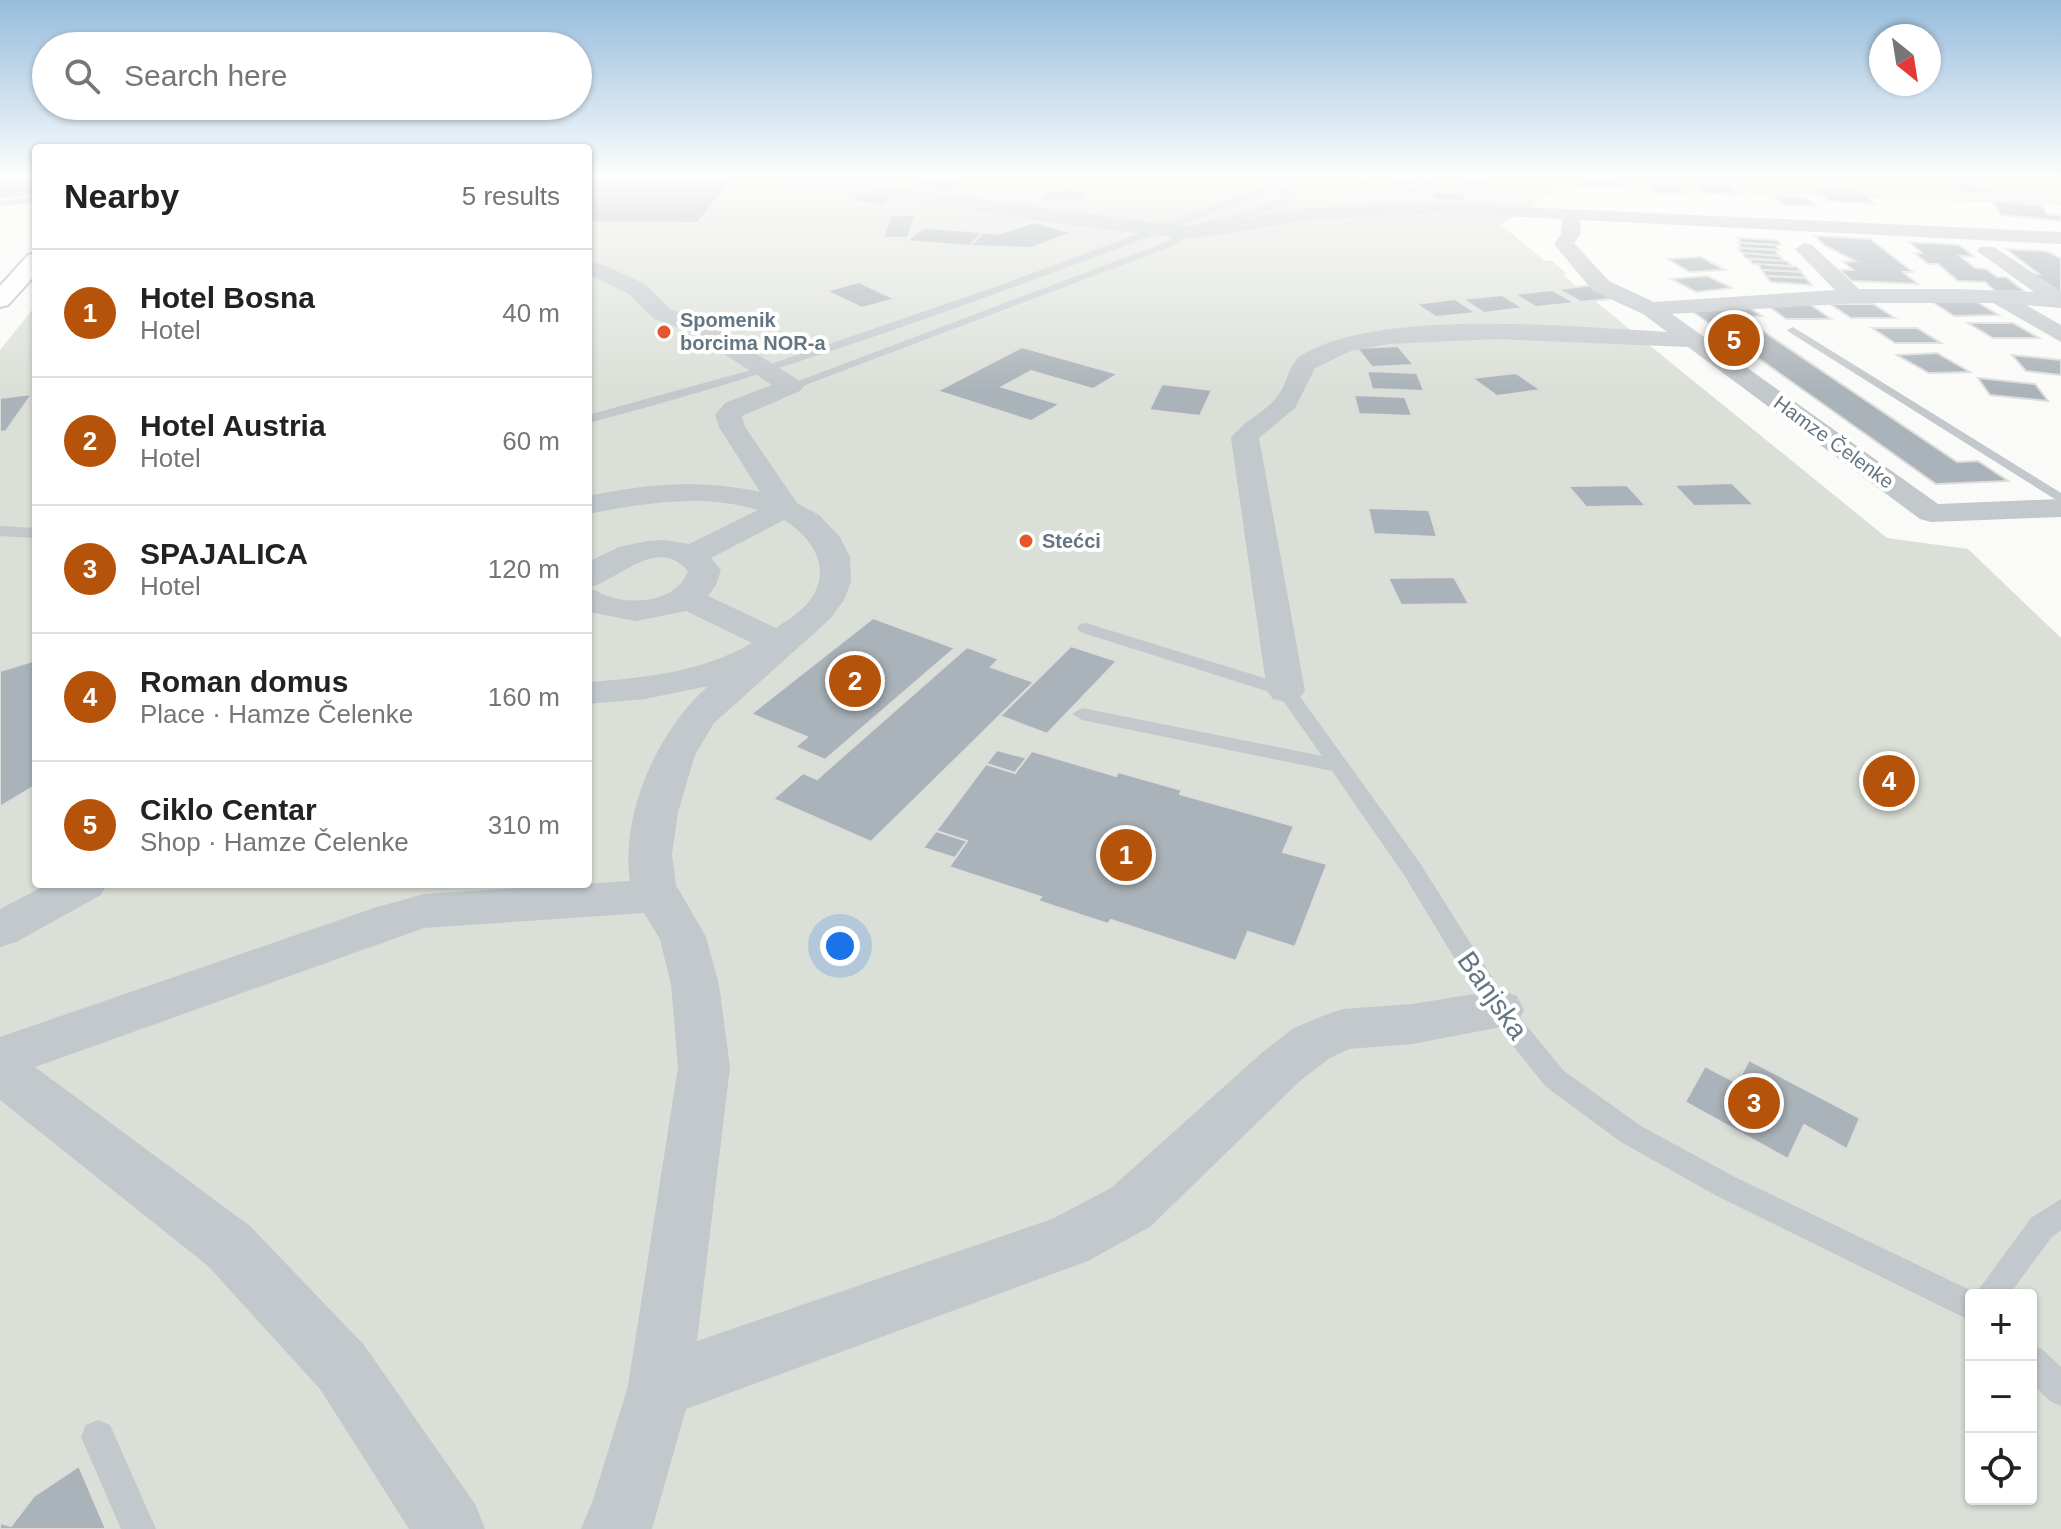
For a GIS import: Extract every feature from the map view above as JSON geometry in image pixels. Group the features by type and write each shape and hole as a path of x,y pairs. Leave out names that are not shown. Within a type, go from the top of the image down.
{"street":[{"name":"Hamze Čelenke","path":"1568,248 1601,286 1641,304 1694,340 1931,513 2056,510"},
{"path":"1805,249 1852,295"},
{"path":"1987,251 2061,301"},
{"path":"2,295 32,264"},
{"path":"592,268 637,289 662,314 696,326 791,386"},
{"path":"1641,304 1852,295 1993,295 2061,301"},
{"path":"1993,295 2061,335"},
{"path":"1286,691 1245,438 1257,423 1288,401 1300,368 1315,357 1342,346 1411,335 1489,333 1694,340"},
{"path":"785,508 732,427 728,415 734,409 791,386"},
{"path":"592,504 622,498 691,492 738,496 785,508 815,526 834,550 835,584 819,613 709,704 687,729 665,774 649,850 649,871 656,896 683,937 695,985 704,1067 660,1386 624,1514 616,1529"},
{"path":"690,556 785,508"},
{"path":"643,551 668,551 690,556 705,570 697,589 669,605 630,612 593,584 643,551"},
{"path":"686,598 781,644"},
{"path":"592,693 636,691 709,676 781,644"},
{"path":"0,930 78,888"},
{"path":"0,1058 413,914 457,908 656,896"},
{"path":"660,1386 1067,1241 1102,1224 1131,1207 1283,1065 1312,1043 1343,1029 1412,1024 1499,1010"},
{"path":"0,1070 229,1246 342,1367 450,1529"}],"lane":[{"path":"592,418 766,370 1106,248"},
{"path":"791,386 1158,248"},
{"path":"1793,330 2056,510"},
{"path":"0,531 32,533"},
{"path":"1086,628 1286,691"},
{"name":"Banjska","path":"1286,691 1412,869 1499,1010 1555,1079 1631,1134 1725,1186 1965,1303"},
{"path":"1082,714 1339,766"},
{"path":"1995,1289 2041,1228 2061,1212"},
{"path":"2032,1361 2061,1390"},
{"path":"98,1437 139,1529"}],"shaded area":[{"path":"592,248 1530,248 1545,261 1552,261 1567,274 1563,275 1887,538 1968,549 2061,638 2061,1529 0,1529 0,350 32,310 32,888 592,888"}],"building":[{"path":"1738,248 1775,250 1779,256 1742,253"},
{"path":"1830,248 1882,248 1913,272 1903,272 1918,284 1852,281 1840,270 1853,270 1844,262 1855,261"},
{"path":"1917,248 1963,248 1975,257 1960,256 1975,268 1986,269 1997,277 2006,277 2025,292 1995,291 1985,282 1958,281 1938,264 1928,264 1915,253 1922,253"},
{"path":"2006,249 2046,251 2061,258 2061,295 2028,274 2039,274"},
{"path":"1742,253 1779,256 1784,261 1746,258"},
{"path":"1701,257 1725,270 1690,272 1668,259"},
{"path":"1749,259 1787,261 1791,266 1753,264"},
{"path":"1758,264 1797,267 1801,272 1762,270"},
{"path":"1762,270 1801,272 1806,278 1766,276"},
{"path":"1707,276 1732,288 1696,292 1671,279"},
{"path":"1766,276 1806,278 1812,285 1771,282"},
{"path":"859,282 895,299 862,308 826,291"},
{"path":"1595,285 1619,298 1581,302 1558,289"},
{"path":"1552,290 1575,303 1536,307 1514,294"},
{"path":"1502,295 1523,308 1484,313 1463,299"},
{"path":"1455,299 1476,313 1436,317 1416,304"},
{"path":"1931,301 1975,301 1999,315 1954,316"},
{"path":"1830,304 1873,304 1895,318 1851,318"},
{"path":"1745,305 1762,316 1742,317 1957,462 1978,461 2008,481 1936,484 1686,307"},
{"path":"1767,305 1811,305 1831,319 1786,319"},
{"path":"1968,323 2013,323 2039,338 1993,338"},
{"path":"1872,328 1917,328 1941,343 1895,343"},
{"path":"1398,346 1414,365 1372,367 1357,348"},
{"path":"1022,347 1118,374 1093,389 1031,371 1002,387 1060,404 1031,421 937,391"},
{"path":"1937,353 1970,372 1929,373 1897,355"},
{"path":"2012,355 2061,360 2061,375 2026,371"},
{"path":"1367,371 1417,373 1424,391 1372,389"},
{"path":"1516,373 1541,390 1497,396 1472,378"},
{"path":"1978,378 2035,384 2048,401 1990,395"},
{"path":"1162,384 1212,390 1200,416 1149,410"},
{"path":"32,394 6,431 0,432 0,398"},
{"path":"1354,395 1405,397 1412,416 1359,414"},
{"path":"1732,483 1754,505 1694,506 1674,485"},
{"path":"1627,485 1646,506 1586,507 1568,486"},
{"path":"1368,508 1429,510 1437,537 1374,534"},
{"path":"1454,577 1469,604 1401,605 1388,578"},
{"path":"873,618 955,648 825,760 795,747 807,737 751,714"},
{"path":"1071,646 1117,661 1047,734 1000,716"},
{"path":"967,647 999,659 991,667 1034,682 871,842 773,799 803,773 817,779"},
{"path":"32,661 32,787 0,807 0,671"},
{"path":"997,750 1027,758 1015,773 986,764"},
{"path":"1032,751 1116,776 1118,772 1182,790 1180,794 1294,826 1283,852 1327,864 1295,947 1248,932 1236,961 1111,920 1108,924 1038,901 1041,897 949,867 967,841 936,831 986,764 1015,773"},
{"path":"936,831 967,841 955,858 923,848"},
{"path":"1749,1060 1860,1118 1847,1149 1804,1125 1788,1159 1685,1102 1705,1066 1737,1083"},
{"path":"79,1466 106,1529 0,1529 0,1523 11,1526 34,1496"}],"place":[{"name":"Spomenik borcima NOR-a","path":"664,332"},
{"name":"Ciklo Centar","path":"1734,340"},
{"name":"Stećci","path":"1026,541"},
{"name":"Hotel Austria","path":"855,681"},
{"name":"Roman domus","path":"1889,781"},
{"name":"Hotel Bosna","path":"1126,855"},
{"name":"SPAJALICA","path":"1754,1103"}]}
